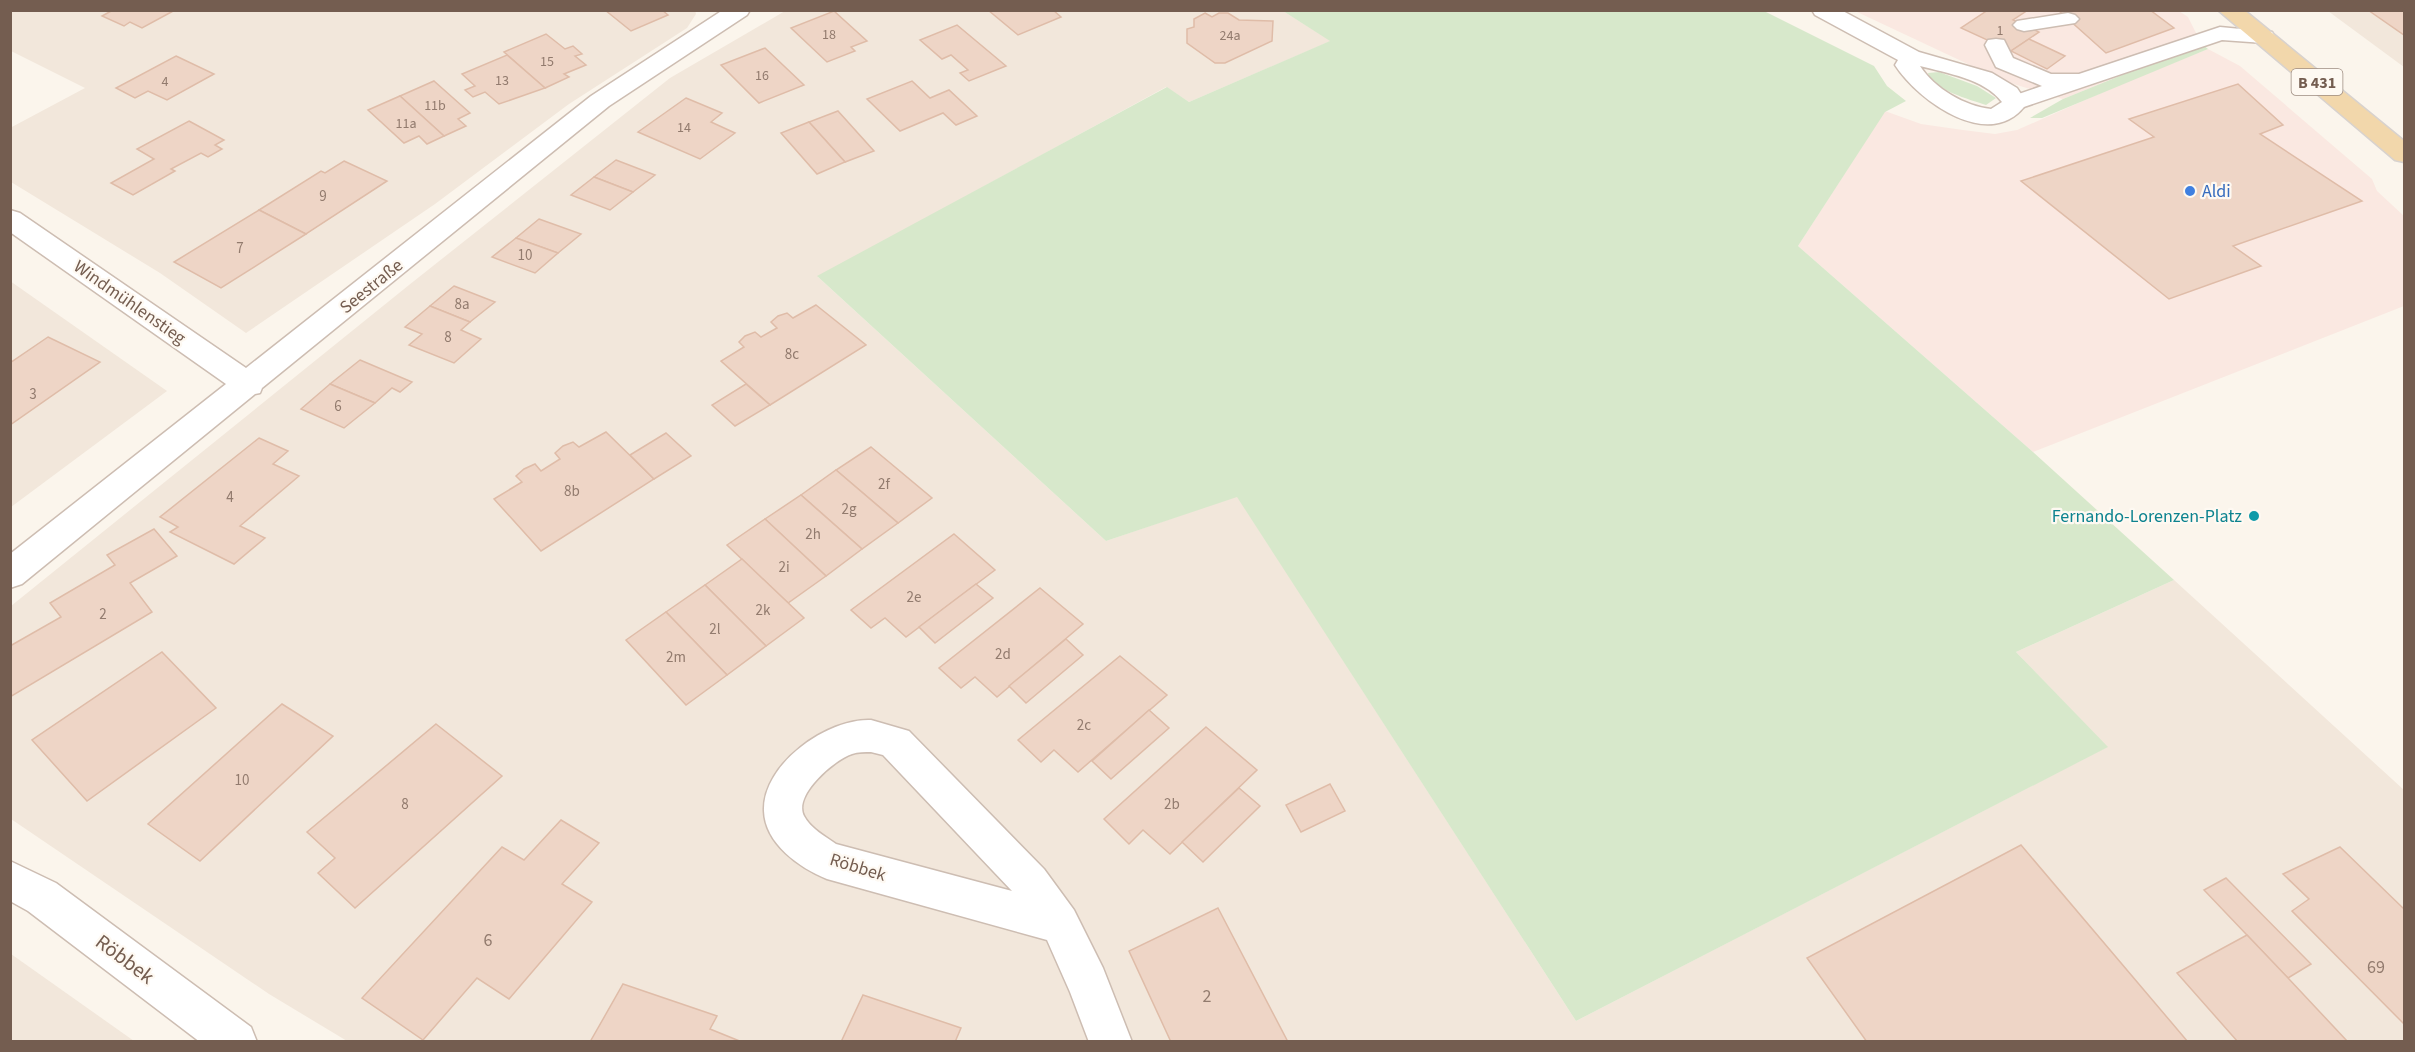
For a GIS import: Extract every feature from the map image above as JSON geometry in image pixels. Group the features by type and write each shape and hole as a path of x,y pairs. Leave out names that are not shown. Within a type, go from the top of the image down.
{"main road":[{"name":"B 431","path":"2229,10 2404,154"},
{"name":"B 431","path":"2263,10 2396,118"}],"street":[{"name":"Seestraße","path":"10,574 249,385 600,101 739,10"},
{"path":"1823,10 1911,57 1989,81 2007,93 2015,103 2012,110 1993,116 1980,115 1950,106 1920,85 1911,74 1907,65 1911,57"},
{"name":"Windmühlenstieg","path":"10,219 249,385"},
{"name":"Röbbek","path":"1060,924 827,860 804,844 790,827 782,810 786,792 799,773 815,758 835,745 853,737 876,735 896,742 1030,882 1060,924 1088,983 1111,1041"},
{"name":"Röbbek","path":"10,880 42,897 236,1041"}],"lane":[{"path":"2024,26 2068,19"},
{"path":"2015,103 2091,78 2133,58 2168,46 2220,33 2264,38"},
{"path":"1996,45 2004,62 2048,81 2091,78"},
{"path":"2057,62 2091,78"}],"shaded area":[{"path":"695,10 696,14 687,28 569,104 435,204 246,333 160,273 11,182 10,128 85,88 11,51 11,11"},
{"path":"785,11 1283,11 1331,41 1189,102 1166,87 818,277 1106,541 1237,496 1576,1021 2107,747 2016,652 2174,580 2404,790 2404,1041 347,1041 269,994 11,819 11,606 670,78"},
{"path":"1855,11 2179,11 2188,17 2201,43 2063,99 2004,81"},
{"path":"2328,11 2404,11 2404,67"},
{"path":"2208,49 2240,66 2372,179 2377,191 2404,216 2404,306 2033,452 1798,246 1885,111 1921,124 1995,134 2017,130"},
{"path":"10,281 167,391 11,507 10,507"},
{"path":"11,954 134,1041 11,1041"}],"green space":[{"path":"1283,11 1764,11 1874,66 1887,86 1906,101 1885,112 1798,246 2033,452 2174,580 2016,652 2108,747 1576,1021 1237,497 1106,541 817,276 1167,87 1189,102 1330,41"},
{"path":"2201,43 2208,49 2042,118 2030,118 2063,99"},
{"path":"1939,72 1977,86 1996,98 1986,105 1952,93 1936,84 1928,73"}],"building":[{"path":"113,10 175,10 142,28 130,22 124,26 102,16"},
{"path":"605,10 662,10 668,15 631,31"},
{"path":"988,10 1053,10 1061,17 1018,35"},
{"path":"1988,10 2028,10 2013,20 2039,32 2011,51 1961,28"},
{"path":"2058,10 2150,10 2174,28 2106,53"},
{"path":"2368,10 2404,10 2404,35"},
{"path":"834,11 867,41 851,47 855,51 827,62 791,28"},
{"path":"1205,13 1212,17 1219,13 1228,13 1239,20 1273,21 1272,41 1225,63 1215,63 1187,43 1187,29 1194,27 1194,19"},
{"path":"957,25 1006,66 969,81 960,73 968,70 951,55 942,59 920,40"},
{"path":"546,34 565,49 573,46 582,54 575,56 586,65 564,74 569,77 545,88 504,52"},
{"path":"2029,39 2065,56 2047,69 2011,51"},
{"path":"765,48 804,85 759,103 721,65"},
{"path":"507,55 545,88 499,104 485,92 473,97 465,90 475,86 462,74"},
{"path":"176,56 214,74 167,100 148,91 135,98 116,88"},
{"path":"434,81 470,113 458,119 466,126 444,136 400,96"},
{"path":"912,81 930,98 949,90 977,116 956,125 943,113 900,131 867,99"},
{"name":"Aldi","path":"2238,84 2283,125 2260,134 2362,201 2233,246 2261,266 2169,299 2021,181 2154,137 2129,119"},
{"path":"400,96 444,136 427,144 419,136 404,143 368,110"},
{"path":"686,98 722,113 711,122 735,133 700,159 638,132"},
{"path":"838,111 874,151 845,162 809,122"},
{"path":"189,121 224,140 215,145 222,149 208,157 201,153 171,169 175,171 133,195 111,183 154,159 137,149"},
{"path":"809,122 845,162 817,174 781,133"},
{"path":"616,160 655,175 633,192 594,177"},
{"path":"344,161 387,181 306,234 259,210 321,171 325,173"},
{"path":"594,177 633,192 610,210 571,195"},
{"path":"259,210 306,234 221,288 174,262"},
{"path":"539,219 581,234 558,253 516,238"},
{"path":"516,238 558,253 535,273 492,257"},
{"path":"454,286 495,302 470,322 430,306"},
{"path":"816,305 866,345 770,405 721,361 744,347 739,342 745,336 755,332 761,337 777,328 771,322 778,316 787,313 793,318"},
{"path":"430,306 470,322 461,330 481,339 454,363 409,345 422,334 405,327"},
{"path":"48,337 100,362 10,425 10,363"},
{"path":"360,360 412,382 400,392 392,388 375,403 330,384"},
{"path":"330,384 375,403 344,428 301,409"},
{"path":"746,384 770,405 735,426 712,405"},
{"path":"606,432 654,479 541,551 494,499 522,482 516,476 524,469 535,464 541,471 560,459 555,453 563,446 573,442 579,447"},
{"path":"666,433 691,456 654,479 630,455"},
{"path":"259,438 288,451 273,464 299,476 240,526 265,538 234,564 170,532 178,527 160,517"},
{"path":"871,447 932,498 898,523 836,470"},
{"path":"836,470 898,523 862,549 801,495"},
{"path":"801,495 862,549 826,576 765,519"},
{"path":"765,519 826,576 788,603 727,545"},
{"path":"154,529 177,556 130,583 152,612 10,697 10,646 61,617 50,603 115,565 107,555"},
{"path":"954,534 995,570 906,637 885,618 871,628 851,610"},
{"path":"742,559 804,618 766,646 705,585"},
{"path":"976,584 993,598 935,643 919,627"},
{"path":"705,585 766,646 727,675 666,612"},
{"path":"1040,588 1083,624 997,697 975,677 961,688 939,668"},
{"path":"666,612 727,675 686,705 626,640"},
{"path":"1066,639 1083,655 1026,703 1009,686"},
{"path":"162,652 216,708 87,801 32,740"},
{"path":"1120,656 1167,695 1078,772 1054,750 1041,762 1018,740"},
{"path":"282,704 333,736 200,861 148,824"},
{"path":"1149,710 1169,728 1111,779 1092,761"},
{"path":"436,724 502,776 355,908 318,873 335,858 307,832"},
{"path":"1206,727 1257,770 1170,854 1143,830 1129,844 1104,819"},
{"path":"1330,784 1345,811 1301,832 1286,805"},
{"path":"1239,788 1260,806 1203,862 1182,842"},
{"path":"561,820 599,843 562,884 592,902 509,999 477,978 423,1040 362,998 502,847 524,860"},
{"path":"2021,845 2188,1042 1867,1042 1807,958"},
{"path":"2340,847 2404,909 2404,1024 2292,911 2309,899 2283,874"},
{"path":"2226,878 2311,964 2288,978 2204,890"},
{"path":"1218,908 1288,1042 1171,1042 1129,951"},
{"path":"2247,935 2348,1042 2238,1042 2177,973"},
{"path":"623,984 717,1016 710,1029 742,1042 590,1042"},
{"path":"863,995 961,1028 955,1042 841,1042"}],"place":[{"name":"Aldi","path":"2190,191"},
{"name":"Fernando-Lorenzen-Platz","path":"2254,516"}]}
